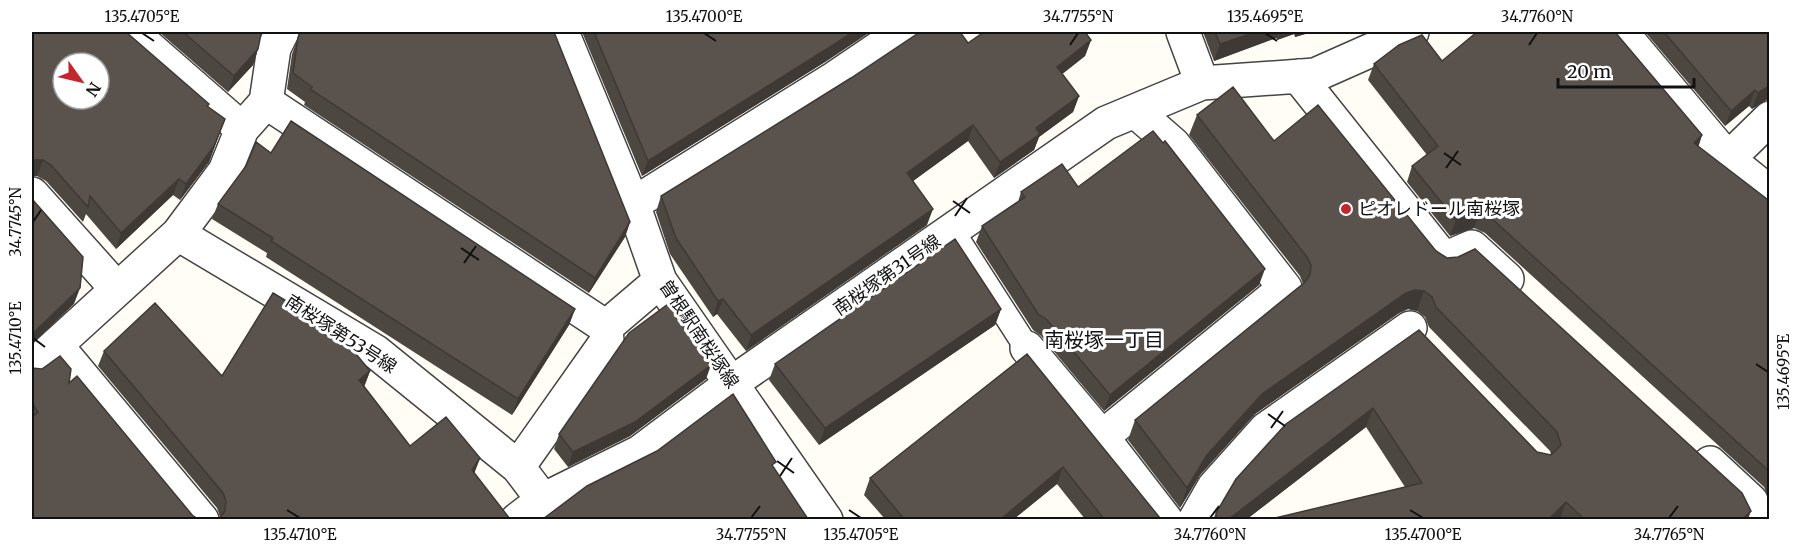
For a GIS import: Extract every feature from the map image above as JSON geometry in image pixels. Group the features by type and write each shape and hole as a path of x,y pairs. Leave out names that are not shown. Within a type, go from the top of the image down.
{"street":[{"path":"131,32 242,129"},
{"path":"32,367 178,234 225,171 242,129 266,102 274,48 282,32"},
{"name":"曽根駅南桜塚線","path":"562,32 633,204 660,281 826,519"},
{"path":"633,204 835,78 903,32"},
{"path":"1183,32 1202,83"},
{"name":"南桜塚第31号線","path":"516,519 543,500 640,453 732,383 1106,123 1202,83 1315,75 1412,32"},
{"path":"1621,32 1728,159 1770,192"},
{"path":"1298,75 1443,260 1472,247 1533,302"},
{"path":"266,102 606,327"},
{"path":"1102,436 1285,288 1173,144 1135,111"},
{"path":"1728,159 1770,118"},
{"path":"32,194 117,289"},
{"name":"南桜塚第53号線","path":"178,234 376,352 519,467 543,500"},
{"path":"606,327 660,281"},
{"path":"519,467 607,341 606,327"},
{"path":"1195,519 1214,487 1266,429 1418,336"},
{"path":"56,345 202,519"},
{"path":"1027,348 1102,436 1166,519"},
{"path":"1690,445 1753,513"}],"lane":[{"path":"952,231 1027,348"}],"building":[{"path":"32,32 126,32 209,104 207,106 225,119 214,146 186,184 179,179 121,233 90,196 88,207 51,165 43,160 32,161"},
{"path":"183,32 258,32 261,34 258,49 234,76"},
{"path":"300,32 554,32 630,222 595,278 310,89 312,87 293,73"},
{"path":"594,32 853,32 648,161"},
{"path":"920,32 960,32 968,43 984,32 1085,32 1091,40 1057,67 1079,96 1036,128 1040,134 1000,162 973,125 907,173 933,209 751,335 723,299 718,301 676,238 661,196 851,78"},
{"path":"1215,32 1256,32 1220,44"},
{"path":"1477,32 1615,32 1702,135 1694,143 1767,199 1770,196 1770,472 1490,217 1480,213 1456,220 1412,166 1438,146 1374,64 1399,45 1422,35 1442,61"},
{"path":"1664,32 1770,32 1770,85 1758,93 1755,90 1731,111"},
{"path":"1233,87 1274,141 1318,105 1436,251 1447,258 1458,257 1475,249 1742,493 1751,511 1743,519 1584,519 1566,502 1549,519 1271,519 1422,483 1373,408 1229,519 1217,519 1216,513 1236,479 1286,424 1419,330 1537,452 1551,455 1561,445 1557,432 1436,307 1432,297 1424,291 1415,290 1406,293 1262,394 1207,455 1187,488 1135,420 1304,283 1310,275 1311,265 1307,257 1197,115"},
{"path":"291,121 575,309 518,399 271,241 273,238 218,204 246,166 256,142 271,153"},
{"path":"1153,131 1163,143 1165,141 1265,269 1110,395 1047,320 1038,314 982,226 1025,197 1021,192 1062,164 1078,187"},
{"path":"32,199 83,257 80,288 32,334"},
{"path":"955,239 1001,309 825,428 775,364"},
{"path":"273,293 338,332 370,371 359,380 410,446 446,417 480,458 472,470 510,519 219,519 225,511 226,501 223,493 104,351 155,303 222,376"},
{"path":"668,304 711,365 635,422 573,452 559,434 629,333"},
{"path":"1027,354 1160,518 1104,519 1063,467 1001,519 904,519 870,478"},
{"path":"60,356 71,369 69,383 77,376 193,516 198,519 32,519 32,417 38,412 32,403 32,368 42,369"},
{"path":"733,394 776,462 772,465 808,519 543,519 587,486 657,451"}],"place":[{"name":"ピオレドール南桜塚","path":"1346,209"}],"district":[{"name":"南桜塚一丁目","path":"1104,340"}]}
